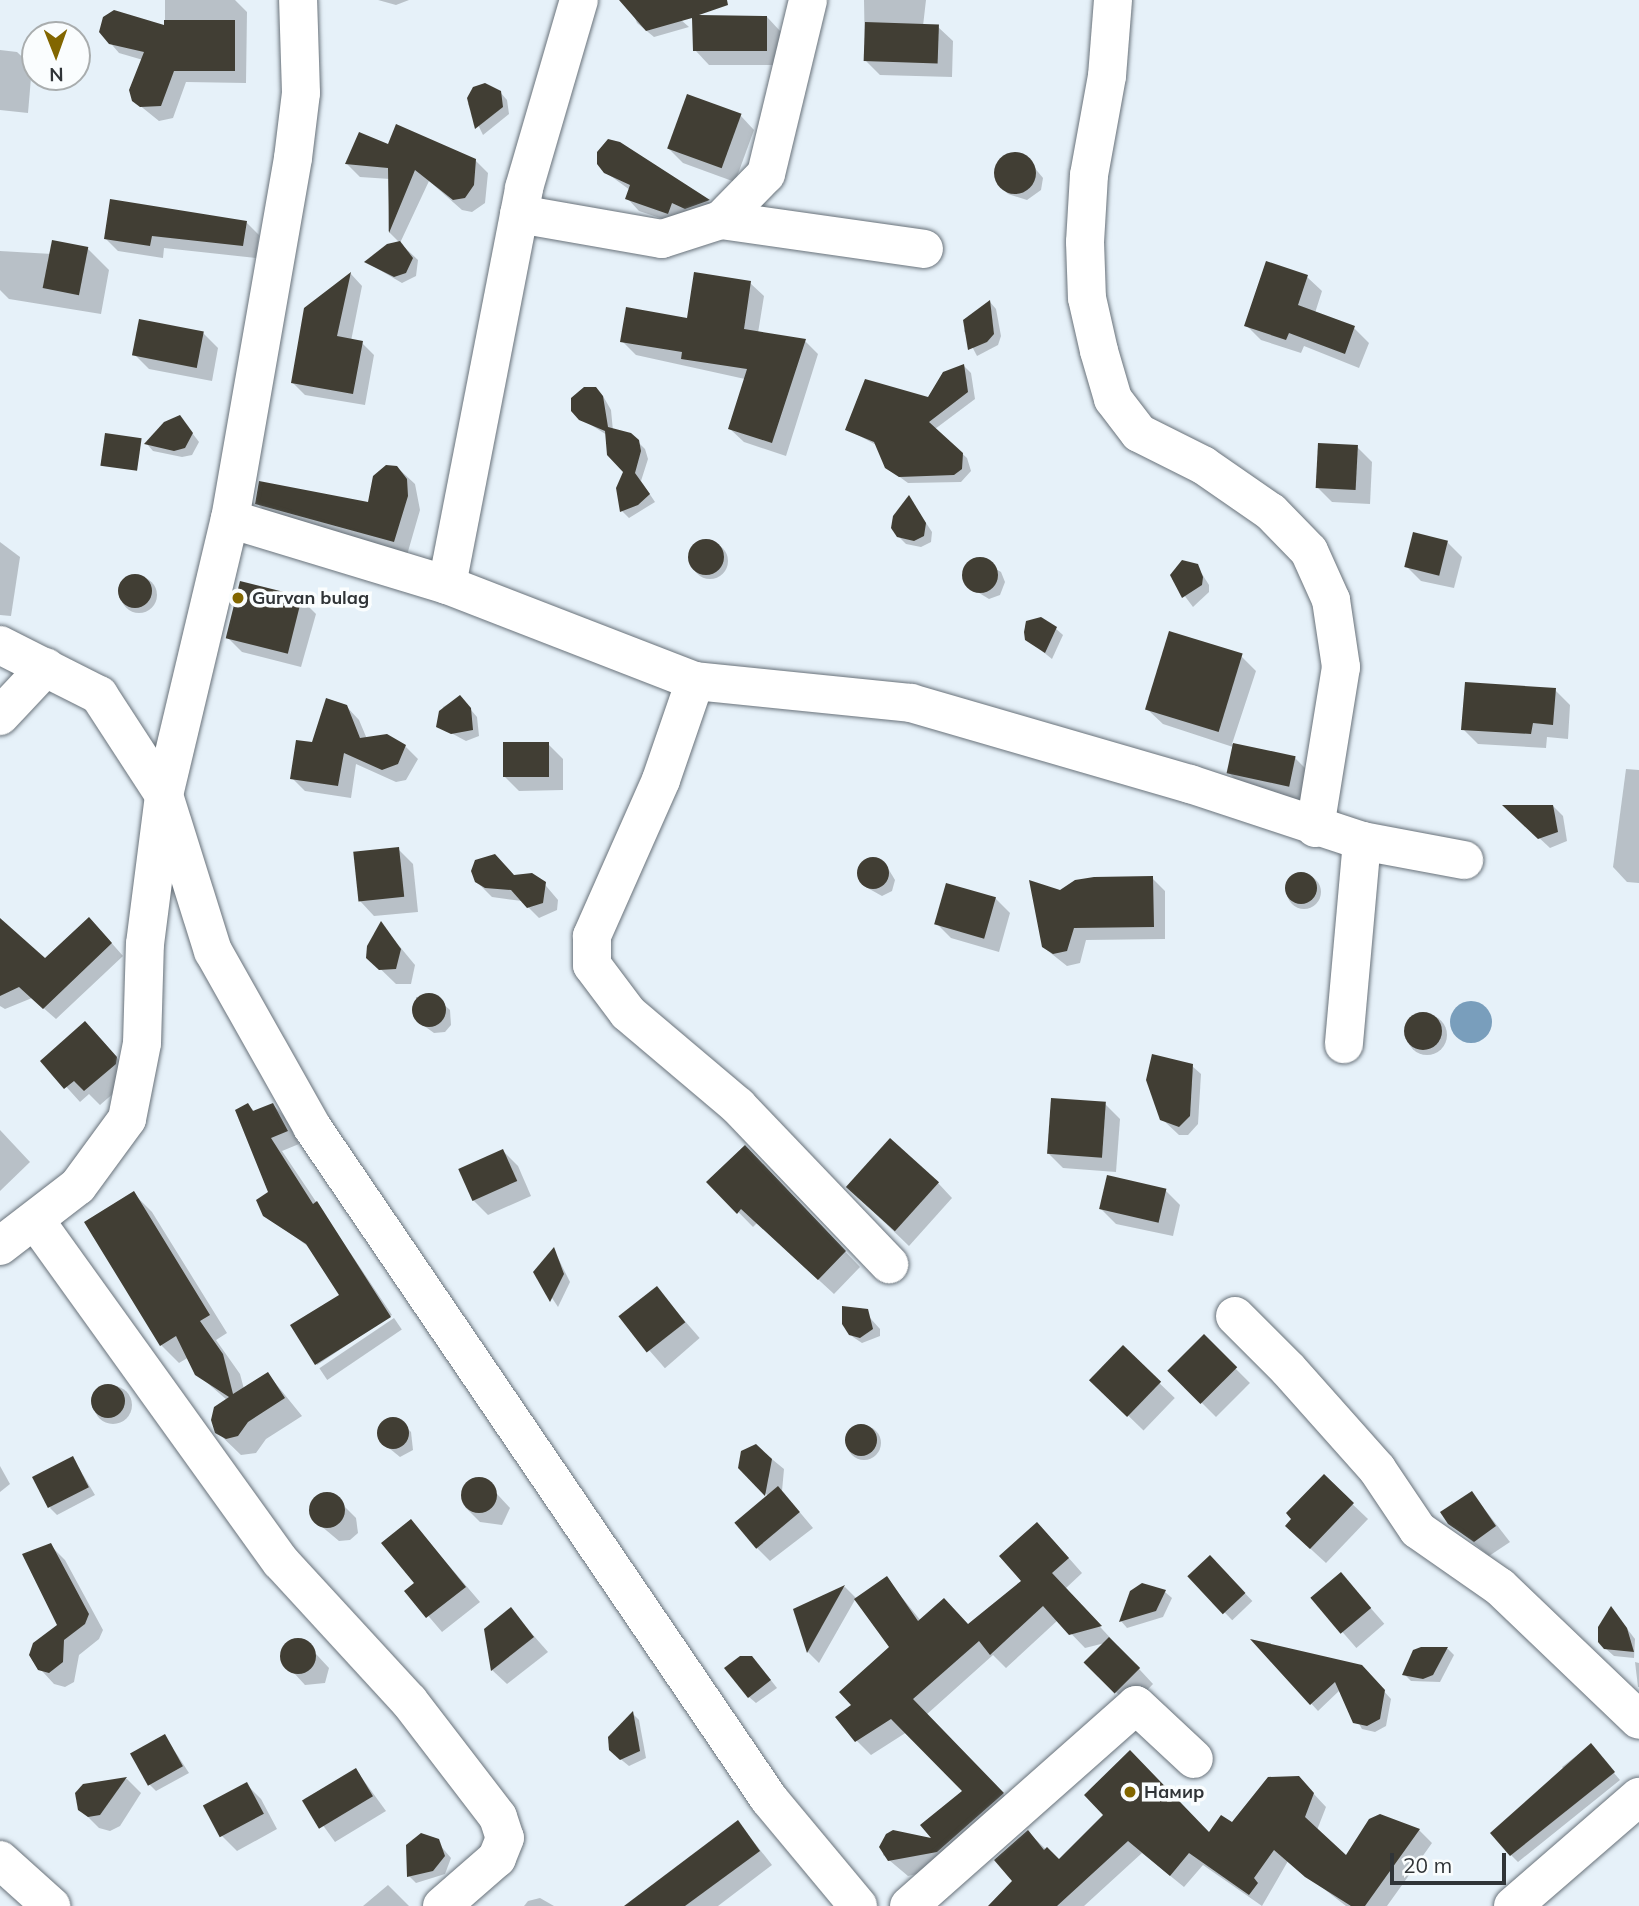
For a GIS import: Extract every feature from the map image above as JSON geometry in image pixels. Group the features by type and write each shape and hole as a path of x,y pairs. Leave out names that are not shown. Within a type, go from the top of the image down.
{"street":[{"path":"0,1246 78,1186 127,1119 142,1043 145,944 164,795 230,519 293,158 301,93 298,0"},
{"path":"447,584 519,214 579,0"},
{"path":"721,220 766,174 808,0"},
{"path":"1113,0 1107,76 1089,175 1085,242 1087,298 1113,399 1139,433 1203,465 1271,512 1309,551 1331,600 1341,667 1315,828"},
{"path":"519,214 662,239 721,220 923,249"},
{"path":"230,519 447,584 695,681 911,703 1190,785 1315,828 1362,841 1464,860"},
{"path":"0,645 99,695 164,795 213,951 312,1126 769,1799 858,1906"},
{"path":"0,716 46,667"},
{"path":"695,681 651,805 592,936 592,965 628,1013 737,1106 889,1264"},
{"path":"1344,1044 1362,841"},
{"path":"35,1220 281,1562 409,1701 498,1817 505,1838 497,1858 442,1906"},
{"path":"1235,1316 1288,1369 1377,1469 1418,1530 1500,1587 1639,1720"},
{"path":"909,1906 1136,1705 1194,1759"},
{"path":"1513,1906 1639,1797"},
{"path":"0,1860 51,1906"}],"water":[{"path":"1471,1001 1486,1007 1492,1022 1486,1037 1471,1043 1456,1037 1450,1022 1456,1007"}],"building":[{"path":"619,0 727,0 728,5 699,15 767,16 767,51 693,51 692,18 646,31"},
{"path":"114,10 164,25 164,20 235,20 235,71 174,71 161,106 140,107 132,101 129,90 144,52 109,44 99,32 103,17"},
{"path":"865,22 939,25 938,64 864,61"},
{"path":"485,83 501,91 503,107 475,129 467,98 473,87"},
{"path":"687,94 742,114 722,168 667,149"},
{"path":"396,124 476,159 474,185 465,198 453,200 415,170 389,233 388,168 345,164 359,132 388,144"},
{"path":"608,139 620,142 710,200 685,209 672,203 668,214 625,199 630,185 604,173 597,164 597,152"},
{"path":"1015,152 1030,158 1036,173 1030,188 1015,194 1000,188 994,173 1000,158"},
{"path":"110,199 247,221 243,246 152,236 150,246 104,239"},
{"path":"52,240 88,247 79,295 43,288"},
{"path":"400,241 413,258 406,273 394,277 364,262 387,244"},
{"path":"1266,261 1308,275 1298,305 1355,326 1345,354 1289,333 1286,340 1244,326"},
{"path":"351,272 337,336 363,341 353,394 291,383 304,308"},
{"path":"694,272 751,281 744,329 806,339 772,443 728,429 747,369 681,359 682,352 620,342 626,307 687,318"},
{"path":"990,300 994,334 987,342 968,350 963,320"},
{"path":"139,319 204,332 197,368 132,355"},
{"path":"964,364 968,392 929,422 963,453 962,469 954,475 899,477 885,468 874,442 845,430 865,379 928,397 943,372"},
{"path":"584,387 596,387 603,396 608,427 631,433 639,440 641,451 635,473 650,494 638,505 620,512 616,488 623,472 607,455 605,431 579,420 571,411 571,398"},
{"path":"180,415 193,433 185,448 174,451 144,444 164,422"},
{"path":"105,433 142,438 137,471 100,466"},
{"path":"1318,443 1358,445 1356,490 1316,488"},
{"path":"386,465 397,466 407,479 408,496 394,542 255,504 259,481 368,502 373,476"},
{"path":"909,495 926,523 924,536 914,541 897,537 891,528 893,516"},
{"path":"1413,532 1448,541 1439,576 1404,567"},
{"path":"706,539 718,545 724,557 718,569 706,575 694,569 688,557 694,545"},
{"path":"980,557 993,562 998,575 993,588 980,593 967,588 962,575 967,562"},
{"path":"1182,560 1198,564 1203,577 1202,585 1182,598 1170,575"},
{"path":"135,574 147,579 152,591 147,603 135,608 123,603 118,591 123,579"},
{"path":"240,581 302,596 288,654 226,638"},
{"path":"1041,617 1057,627 1045,653 1025,640 1024,632 1026,621"},
{"path":"1169,631 1243,654 1219,732 1145,709"},
{"path":"1465,682 1556,688 1553,725 1533,723 1531,734 1461,730"},
{"path":"460,695 471,708 473,730 451,734 436,727 439,711"},
{"path":"326,698 347,705 360,738 387,734 406,745 398,764 382,770 344,753 338,786 290,779 296,740 312,742"},
{"path":"503,742 549,742 549,777 503,777"},
{"path":"1233,743 1296,756 1289,787 1227,773"},
{"path":"1502,805 1553,805 1558,832 1538,839"},
{"path":"399,847 404,897 358,902 353,852"},
{"path":"495,854 514,875 532,873 546,882 543,903 527,908 511,890 485,888 475,882 471,871 475,860"},
{"path":"873,857 884,862 889,873 884,884 873,889 862,884 857,873 862,862"},
{"path":"1301,872 1312,877 1317,888 1312,899 1301,904 1290,899 1285,888 1290,877"},
{"path":"1153,876 1154,927 1074,928 1067,951 1053,954 1042,947 1029,880 1060,890 1075,880 1094,877"},
{"path":"946,883 996,897 984,939 934,924"},
{"path":"89,917 112,943 43,1009 19,987 0,996 0,918 45,958"},
{"path":"381,921 401,949 396,969 379,970 366,958 367,946"},
{"path":"429,993 441,998 446,1010 441,1022 429,1027 417,1022 412,1010 417,998"},
{"path":"1423,1012 1436,1018 1442,1031 1436,1044 1423,1050 1410,1044 1404,1031 1410,1018"},
{"path":"85,1021 117,1057 116,1064 84,1091 74,1081 64,1089 40,1061"},
{"path":"1152,1054 1193,1064 1190,1116 1179,1127 1160,1120 1146,1080"},
{"path":"1051,1098 1106,1102 1102,1158 1047,1154"},
{"path":"248,1103 253,1111 273,1103 288,1131 271,1138 313,1204 317,1201 391,1317 315,1365 290,1325 339,1295 306,1244 263,1216 256,1200 268,1192 235,1110"},
{"path":"890,1138 939,1182 895,1231 846,1187"},
{"path":"745,1145 846,1251 818,1280 741,1209 737,1214 706,1182"},
{"path":"503,1149 517,1181 472,1201 458,1169"},
{"path":"1107,1175 1166,1189 1159,1223 1099,1209"},
{"path":"134,1191 210,1315 200,1321 223,1354 233,1394 268,1372 285,1398 248,1422 238,1436 226,1439 215,1433 211,1420 214,1407 229,1397 195,1375 176,1336 160,1346 84,1222"},
{"path":"554,1247 564,1274 550,1302 533,1272"},
{"path":"657,1286 685,1322 647,1352 618,1316"},
{"path":"842,1306 868,1309 873,1329 860,1338 849,1335 842,1324"},
{"path":"1204,1334 1237,1367 1200,1404 1167,1371"},
{"path":"1123,1345 1161,1382 1127,1417 1089,1380"},
{"path":"108,1384 120,1389 125,1401 120,1413 108,1418 96,1413 91,1401 96,1389"},
{"path":"393,1417 404,1422 409,1433 404,1444 393,1449 382,1444 377,1433 382,1422"},
{"path":"861,1424 872,1429 877,1440 872,1451 861,1456 850,1451 845,1440 850,1429"},
{"path":"756,1444 772,1459 765,1496 738,1468 741,1451"},
{"path":"73,1456 89,1487 48,1508 32,1477"},
{"path":"1324,1474 1354,1503 1310,1549 1285,1526 1291,1519 1286,1513"},
{"path":"479,1477 492,1482 497,1495 492,1508 479,1513 466,1508 461,1495 466,1482"},
{"path":"778,1486 800,1512 756,1549 734,1523"},
{"path":"1472,1491 1496,1526 1474,1542 1448,1524 1440,1512"},
{"path":"327,1492 339,1498 345,1510 339,1522 327,1528 315,1522 309,1510 315,1498"},
{"path":"411,1519 466,1587 426,1618 404,1591 414,1583 381,1543"},
{"path":"1037,1522 1069,1558 1052,1573 1102,1626 1069,1635 1043,1606 990,1655 979,1641 913,1699 1004,1793 937,1852 888,1861 879,1847 886,1834 893,1830 931,1838 920,1825 962,1791 891,1719 855,1742 835,1717 851,1705 839,1692 889,1647 854,1599 887,1576 918,1621 944,1598 968,1624 1021,1581 999,1556"},
{"path":"51,1543 89,1614 85,1624 64,1640 63,1662 49,1673 38,1670 29,1655 33,1643 57,1625 22,1554"},
{"path":"1210,1555 1245,1593 1223,1614 1187,1576"},
{"path":"1341,1572 1371,1608 1341,1634 1310,1598"},
{"path":"1142,1583 1166,1590 1156,1611 1119,1622 1130,1591"},
{"path":"845,1585 807,1653 793,1609"},
{"path":"1611,1606 1627,1628 1634,1652 1604,1649 1598,1642 1598,1627"},
{"path":"511,1607 534,1637 491,1671 484,1629"},
{"path":"1109,1637 1140,1668 1115,1694 1084,1662"},
{"path":"298,1638 310,1644 316,1656 310,1668 298,1674 286,1668 280,1656 286,1644"},
{"path":"1250,1639 1362,1665 1385,1690 1380,1719 1367,1726 1353,1723 1335,1682 1310,1705"},
{"path":"1421,1647 1448,1647 1433,1675 1423,1679 1402,1675 1413,1650"},
{"path":"740,1656 752,1656 771,1680 748,1698 724,1668"},
{"path":"633,1711 640,1751 620,1760 609,1750 608,1737"},
{"path":"165,1734 183,1766 148,1786 130,1753"},
{"path":"1591,1743 1615,1772 1510,1856 1490,1833"},
{"path":"1130,1750 1209,1832 1221,1815 1232,1822 1268,1777 1299,1776 1314,1793 1305,1817 1346,1855 1369,1819 1380,1814 1420,1829 1365,1906 1351,1906 1305,1877 1274,1850 1254,1878 1258,1883 1249,1895 1189,1853 1170,1876 1128,1841 1057,1906 988,1906 1012,1881 994,1860 1028,1830 1044,1850 1047,1847 1059,1859 1103,1815 1084,1795"},
{"path":"356,1768 373,1796 319,1829 302,1800"},
{"path":"127,1777 100,1815 88,1817 78,1810 75,1793 83,1784"},
{"path":"247,1782 264,1814 220,1837 203,1805"},
{"path":"738,1820 760,1851 685,1906 624,1906"},
{"path":"421,1833 439,1839 445,1856 433,1871 407,1877 406,1845"}],"place":[{"name":"Gurvan bulag","path":"238,598"},
{"name":"Намир","path":"1130,1792"}]}
